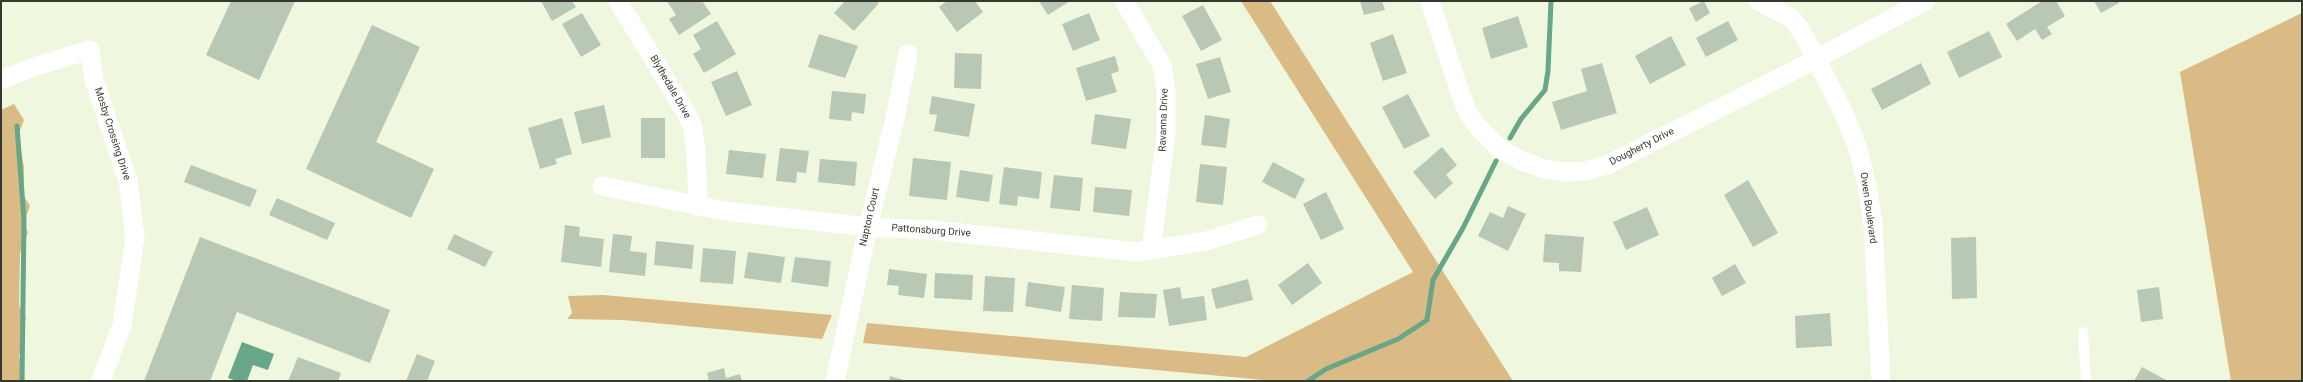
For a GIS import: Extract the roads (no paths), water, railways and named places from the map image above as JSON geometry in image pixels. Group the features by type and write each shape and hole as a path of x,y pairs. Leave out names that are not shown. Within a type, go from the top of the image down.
{"street":[{"name":"Blythedale Drive","path":"618,1 688,116 693,129 696,152 698,206"},
{"name":"Ravanna Drive","path":"1124,1 1162,65 1166,91 1166,135 1151,250"},
{"name":"Dougherty Drive","path":"1430,1 1459,90 1468,113 1477,126 1500,149 1522,161 1545,169 1564,172 1586,171 1606,165 1816,59 1925,1"},
{"name":"Owen Boulevard","path":"1758,1 1777,10 1794,21 1801,30 1842,109 1857,146 1867,185 1873,224 1881,381"},
{"name":"Mosby Crossing Drive","path":"1,80 36,66 90,50 94,80 128,180 135,237 122,325 100,381"},
{"name":"Napton Court","path":"835,381 868,227 895,118 908,54"},
{"name":"Pattonsburg Drive","path":"602,186 698,206 868,227 932,230 1137,252 1206,241 1258,225"}],"lane":[{"path":"2083,332 2086,381"}],"waterway":[{"path":"1510,138 1521,119 1545,90 1548,71 1551,1"},
{"path":"17,126 24,220 22,381"},
{"path":"1308,381 1326,369 1398,339 1427,320 1433,280 1463,228 1496,161"}]}
